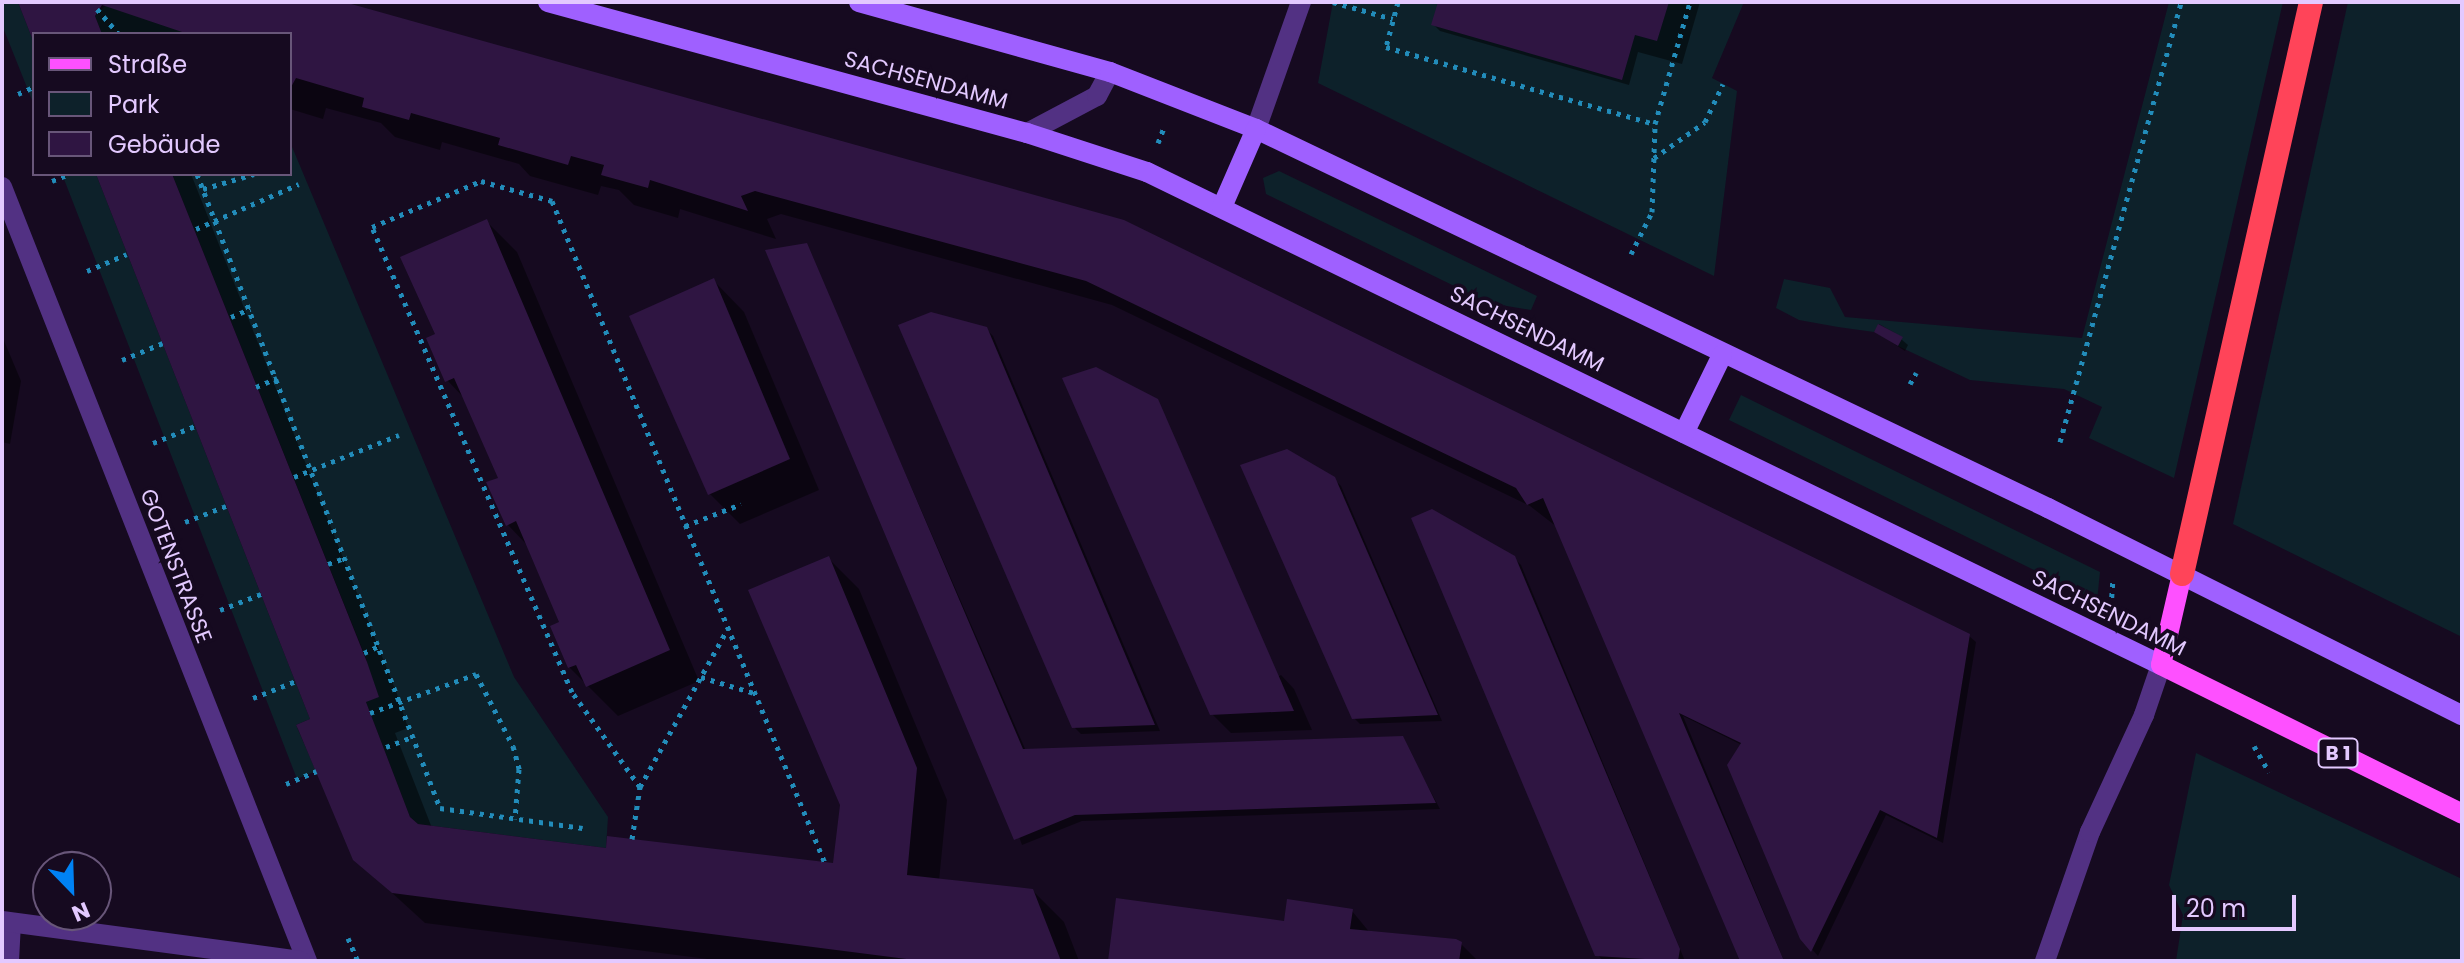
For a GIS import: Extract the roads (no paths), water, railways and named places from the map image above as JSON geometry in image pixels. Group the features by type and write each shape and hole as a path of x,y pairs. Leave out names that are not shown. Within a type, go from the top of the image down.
{"highway":[{"path":"2182,574 2311,2"}],"main road":[{"name":"SACHSENDAMM","path":"548,2 1027,133 1122,162 1222,207 2202,686 2456,806"},
{"path":"859,2 1110,72 1256,129 2182,574 2462,715"},
{"path":"1222,207 1256,129"},
{"path":"1684,433 1722,355"},
{"path":"2161,665 2182,574"}],"street":[{"path":"1256,129 1301,2"},
{"path":"1027,133 1097,96 1110,72"},
{"name":"GOTENSTRASSE","path":"2,187 307,961"},
{"path":"2045,961 2090,832 2144,715 2161,665"},
{"path":"9,961 6,922 300,961"}]}
